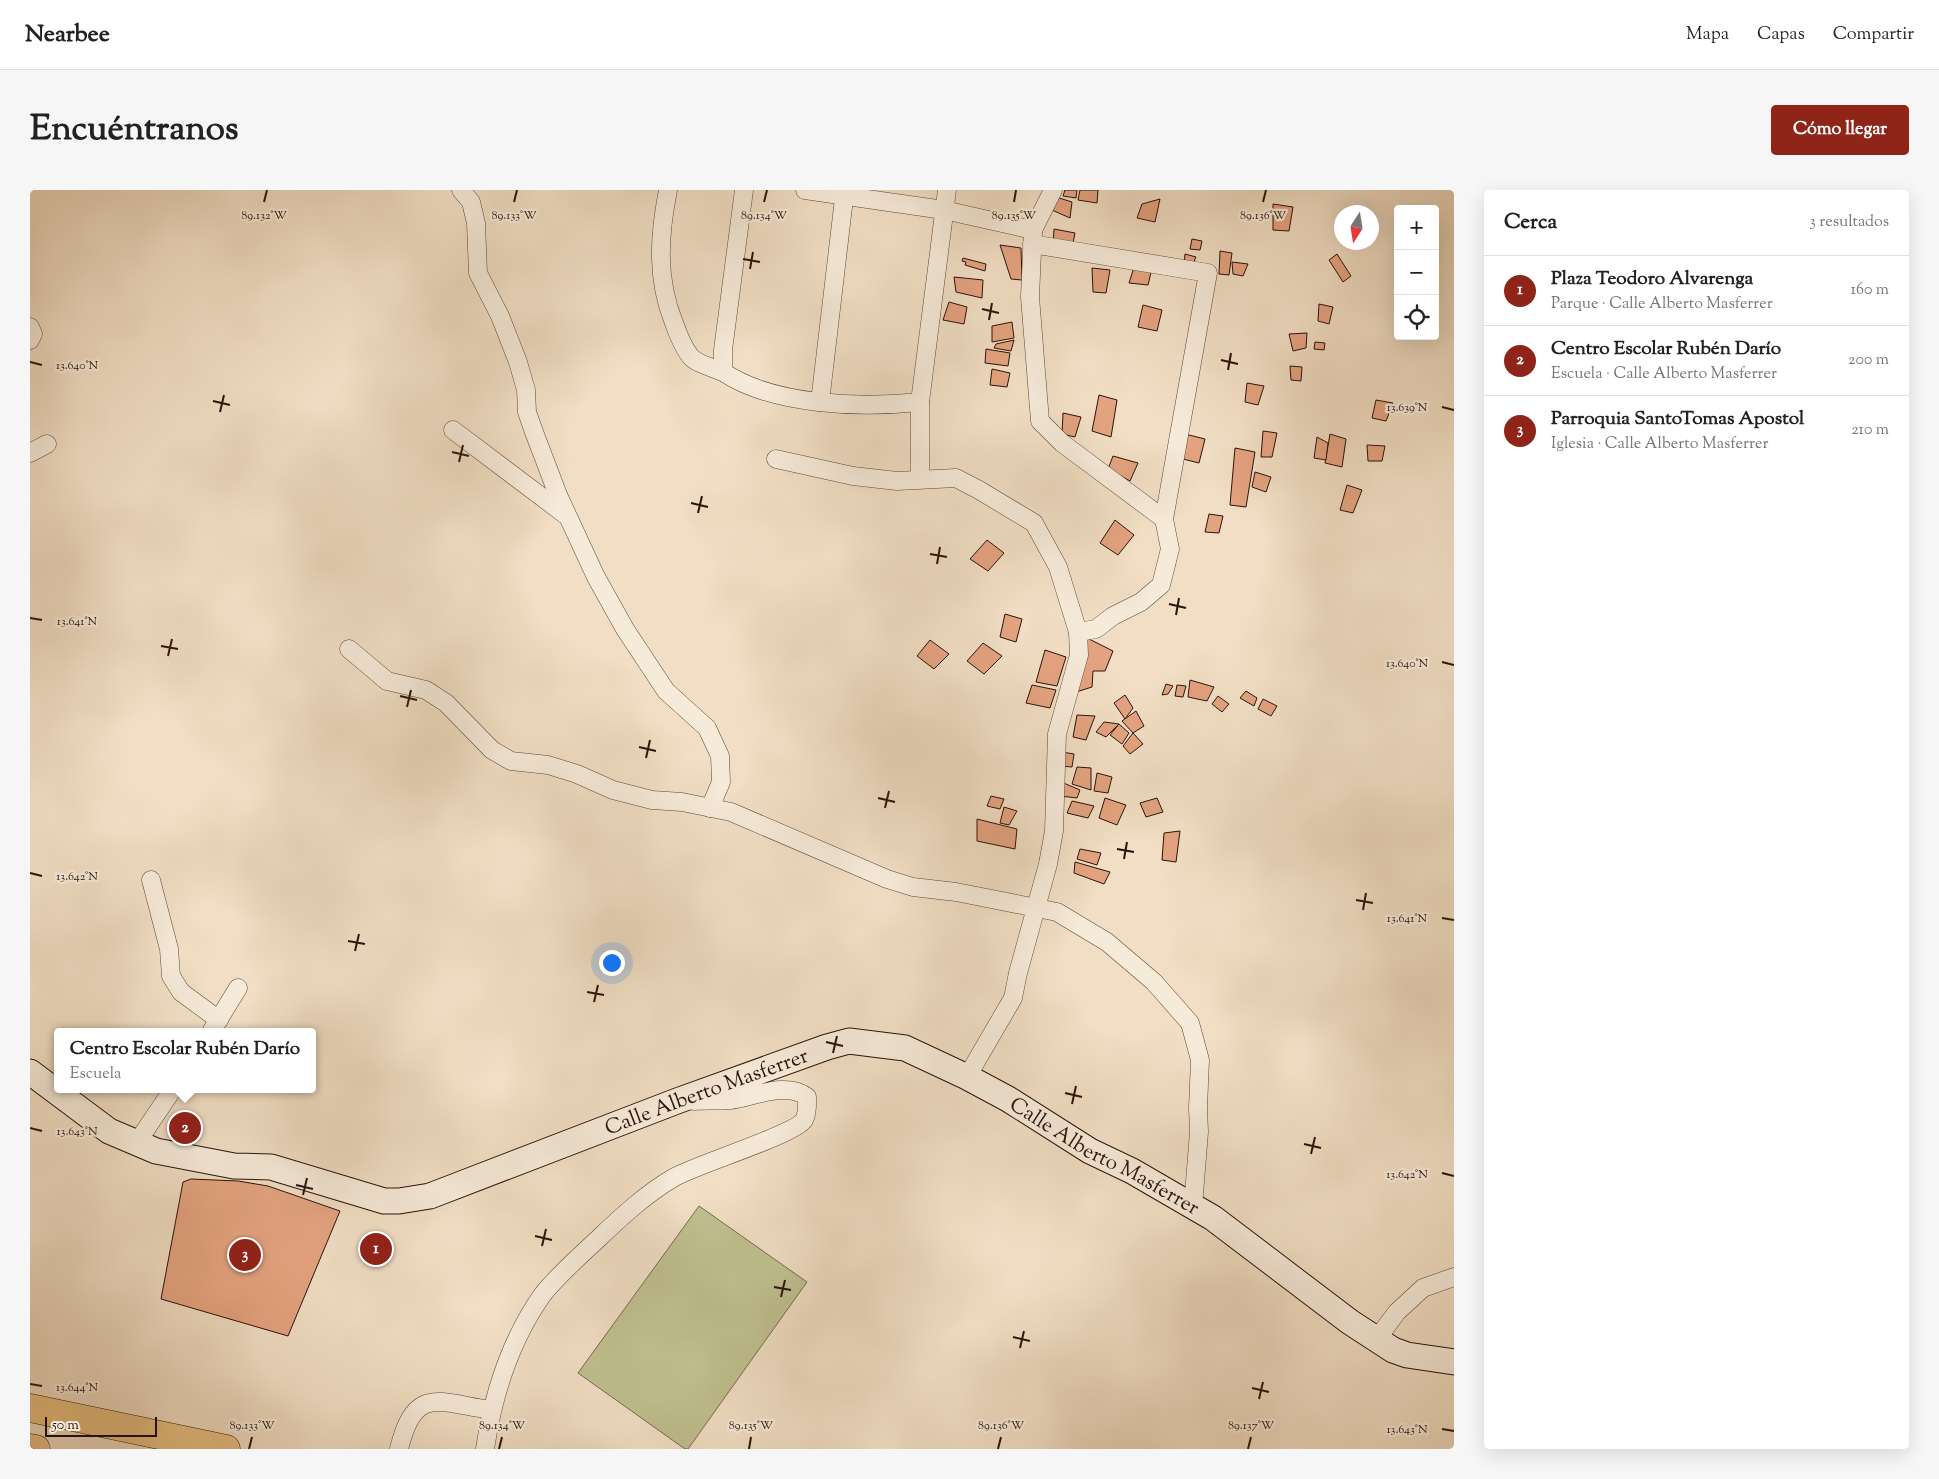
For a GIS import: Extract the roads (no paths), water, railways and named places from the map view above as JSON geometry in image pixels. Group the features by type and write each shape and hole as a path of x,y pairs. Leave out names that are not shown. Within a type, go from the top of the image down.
{"highway":[{"path":"30,1408 226,1449"},
{"path":"30,1448 36,1449"}],"main road":[{"name":"Calle Alberto Masferrer","path":"58,1093 109,1131 156,1151 234,1166 271,1167 361,1195 384,1201 399,1201 439,1192 677,1101 827,1047 849,1041 905,1048 967,1076 1008,1099 1090,1151 1132,1171 1193,1206 1255,1248 1376,1340 1393,1350 1407,1355 1454,1362"},
{"name":"Calle Alberto Masferrer","path":"30,1072 54,1090"}],"street":[{"path":"461,190 472,202 476,222 478,273 500,316 518,362 526,390 527,412 569,518 596,577 666,691 707,728 720,756 721,782 710,808"},
{"path":"668,190 662,218 659,262 664,300 678,334 692,358 723,372 737,382 820,402 885,406 920,402"},
{"path":"723,372 722,350 744,190"},
{"path":"805,190 844,193 944,210 1033,237 1208,273 1164,519 1170,548 1161,585 1141,602 1113,616 1096,629 1078,632"},
{"path":"920,479 920,402 947,190"},
{"path":"1052,190 1033,237 1030,297 1040,421 1062,443 1164,519"},
{"path":"820,402 844,193"},
{"path":"30,327 33,334 30,340"},
{"path":"453,430 569,518"},
{"path":"30,454 47,444"},
{"path":"776,459 853,476 897,481 956,478 1034,523 1058,567 1078,632 1079,655 1057,734 1054,831 1037,908 1018,973 1014,998 967,1076"},
{"path":"349,649 387,681 426,690 446,702 492,750 511,760 548,765 577,774 612,790 652,800 682,802 731,812 887,878 913,887 956,892 1057,912 1108,942 1154,982 1190,1023 1200,1060 1199,1132 1193,1206"},
{"path":"151,880 169,949 171,976 181,992 215,1026 238,988"},
{"path":"485,1449 491,1410 519,1333 544,1293 612,1225 673,1178 722,1156 787,1132 804,1120 807,1109 807,1098 801,1093 790,1090 728,1100 677,1101"},
{"path":"136,1144 169,1093"},
{"path":"1376,1340 1398,1312 1423,1288 1454,1277"},
{"path":"399,1449 410,1415 419,1405 435,1400 491,1410"}],"place":[{"name":"Centro Escolar Rubén Darío","path":"185,1128"},
{"name":"Plaza Teodoro Alvarenga","path":"376,1249"},
{"name":"Parroquia SantoTomas Apostol","path":"245,1255"}]}
